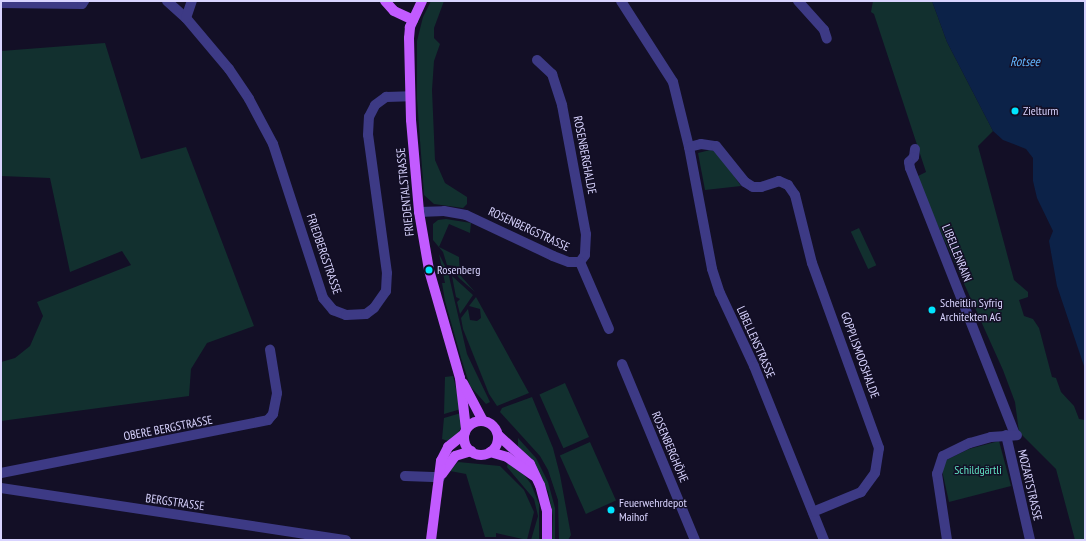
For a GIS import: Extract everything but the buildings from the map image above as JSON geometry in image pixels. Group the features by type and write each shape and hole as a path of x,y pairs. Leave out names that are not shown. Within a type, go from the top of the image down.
{"main road":[{"path":"385,1 394,11 413,20"},
{"name":"FRIEDENTALSTRASSE","path":"422,1 409,32 410,96 419,212 428,264 460,378 465,432"},
{"name":"FRIEDENTALSTRASSE","path":"460,378 483,421"},
{"path":"431,540 440,477 440,465 445,452 474,422 483,421 491,424 498,435 530,464 546,502 547,540"},
{"path":"465,432 465,443 471,451 478,454 490,452 508,457 534,476"},
{"path":"490,452 495,447 498,435"},
{"path":"440,477 455,456 471,451"}],"street":[{"path":"1,3 82,4 84,1"},
{"name":"FRIEDBERGSTRASSE","path":"167,1 186,18 229,69 266,129 282,169 323,298 334,310 346,315 370,311 381,302 386,291 387,273 368,135 368,118 375,105 386,97 410,96"},
{"path":"186,18 192,1"},
{"name":"LIBELLENSTRASSE","path":"621,1 673,82 689,147 712,269 720,293 754,366 824,540"},
{"path":"798,1 824,30 827,39"},
{"name":"ROSENBERGHALDE","path":"537,60 552,74 562,105 586,234 585,255 580,262"},
{"name":"GOPPLISMOOSHALDE","path":"689,147 702,144 716,146 745,182 753,187 761,187 779,181 787,184 795,195 812,263 879,448 875,473 862,492 813,512"},
{"name":"LIBELLENRAIN","path":"915,149 914,157 909,162 910,168 1013,435"},
{"name":"ROSENBERGSTRASSE","path":"419,212 444,211 466,215 553,256 569,262 580,262 609,329"},
{"name":"OBERE BERGSTRASSE","path":"1,473 268,420 272,414 277,393 270,350"},
{"name":"ROSENBERGHÖHE","path":"622,364 695,540"},
{"path":"948,540 936,474 938,464 943,456 970,443 1013,435"},
{"name":"MOZARTSTRASSE","path":"1013,435 1030,540"},
{"path":"405,476 440,477"},
{"name":"BERGSTRASSE","path":"1,488 346,540"}],"green space":[{"path":"431,1 444,1 434,28 434,38 440,44 434,61 432,90 435,160 445,183 467,197 467,204 463,208 434,204 424,195 417,99 417,41 423,17"},
{"path":"873,1 932,1 947,42 993,131 978,146 1014,280 1028,292 1028,297 1019,300 1024,316 1033,319 1039,328 1052,377 1056,378 1061,392 1074,406 1079,419 1085,420 1085,540 1075,540 1056,469 1019,432 1015,402 1003,370 916,177 926,172 874,14 871,12"},
{"path":"105,43 141,159 186,147 254,326 207,343 191,369 189,396 1,421 1,362 15,358 30,346 43,316 37,302 131,265 122,251 70,272 50,178 1,176 1,51"},
{"path":"710,150 715,151 722,159 741,186 705,190 698,153"},
{"path":"446,219 471,223 470,233 449,224 439,247 459,257 460,275 475,292 459,278 455,272 456,266 447,265 443,252 433,240 433,224 438,220"},
{"path":"859,228 876,265 868,269 851,232"},
{"path":"439,254 448,272 467,354 490,402 486,404 470,386 461,358 445,301 442,283 445,283"},
{"path":"452,276 473,295 460,314 457,302 460,299 456,297"},
{"path":"476,297 529,393 497,406 489,394 463,329 461,318 468,309 470,320 477,321 481,318 480,309 469,306"},
{"path":"453,376 461,409 444,414 445,377"},
{"path":"565,383 589,437 563,448 539,394"},
{"path":"532,397 553,448 560,475 571,535 568,540 559,540 558,500 548,470 540,456 500,412 502,408"},
{"path":"461,413 462,425 458,434 448,441 442,439 444,418"},
{"path":"518,438 536,458 548,482 555,508 555,540 552,540 553,516 548,491 518,447"},
{"name":"Schildgärtli","path":"999,441 1011,486 949,502 942,467 946,460 969,449"},
{"path":"590,442 616,500 586,514 560,455"},
{"path":"458,462 500,466 524,490 534,512 527,540 496,533 496,537 485,537 466,474 450,471"},
{"path":"508,462 525,476 531,484 539,504 539,540 531,540 538,516 534,499 507,467"}],"water":[{"name":"Rotsee","path":"932,1 1085,1 1085,369 1057,286 1049,241 1053,231 1037,198 1033,181 1033,158 1026,149 1003,140 993,131 947,42"}],"place":[{"name":"Zielturm","path":"1015,111"},
{"name":"Rosenberg","path":"429,270"},
{"name":"Scheitlin Syfrig Architekten AG","path":"932,310"},
{"name":"Feuerwehrdepot Maihof","path":"611,510"}]}
